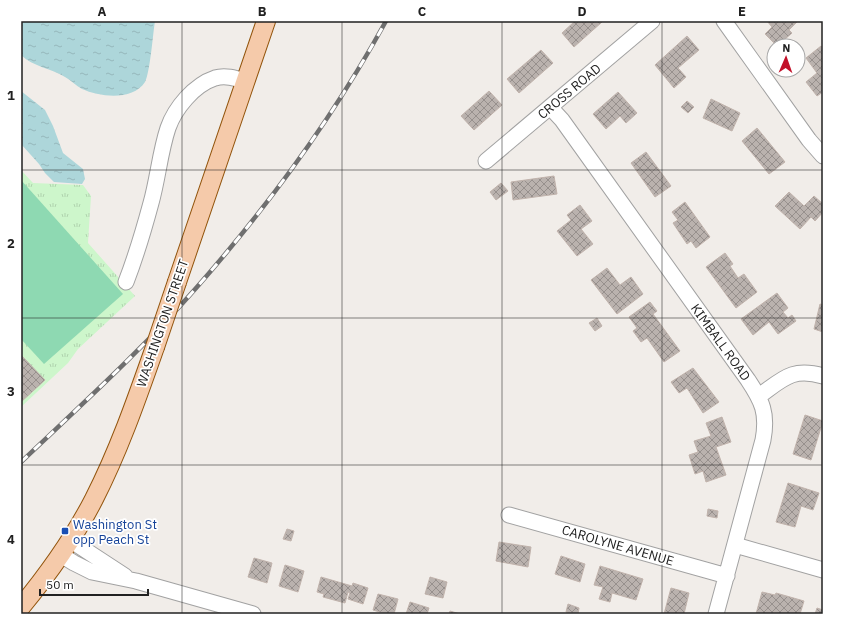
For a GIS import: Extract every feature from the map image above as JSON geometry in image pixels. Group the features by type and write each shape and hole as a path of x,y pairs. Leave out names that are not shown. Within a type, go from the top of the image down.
{"main road":[{"name":"WASHINGTON STREET","path":"21,607 66,548 94,500 114,457 155,347 266,21"}],"street":[{"name":"CROSS ROAD","path":"486,161 652,21"},
{"path":"724,21 809,140 823,156"},
{"path":"126,282 151,203 168,129 176,111 196,89 215,78 229,77 245,81"},
{"name":"KIMBALL ROAD","path":"550,107 562,120 748,380 759,396 765,414 765,430 716,614"},
{"path":"759,396 792,374 806,372 823,376"},
{"name":"CAROLYNE AVENUE","path":"509,515 727,576"},
{"path":"735,545 823,570"},
{"path":"66,548 74,563 92,572 136,581 253,614"}],"green space":[{"path":"21,170 33,183 83,185 91,196 88,243 135,296 78,349 68,363 21,407"},
{"path":"21,180 123,294 44,364 21,339"}],"water":[{"path":"21,21 155,21 150,62 145,82 140,88 133,92 116,96 98,94 82,89 60,74 37,65 21,55"},
{"path":"21,91 45,110 53,126 63,153 83,169 85,179 82,184 54,182 21,144"}],"building":[{"path":"575,21 602,22 574,47 562,33"},
{"path":"767,21 798,21 789,30 792,33 786,38 769,38 765,34 772,27"},
{"path":"687,36 699,50 678,68 686,77 674,88 655,65"},
{"path":"821,46 823,48 823,92 817,96 806,82 817,73 806,58"},
{"path":"541,50 553,63 519,93 507,79"},
{"path":"489,91 502,105 474,130 461,116"},
{"path":"618,92 637,113 626,123 620,116 606,129 593,114"},
{"path":"711,99 740,113 732,131 703,118"},
{"path":"687,101 694,107 688,113 681,107"},
{"path":"757,128 785,162 769,174 742,141"},
{"path":"646,152 671,186 655,197 631,163"},
{"path":"554,176 557,194 513,200 511,182"},
{"path":"501,183 508,191 496,200 490,192"},
{"path":"789,192 804,206 814,196 823,204 823,212 815,221 811,217 800,229 775,206"},
{"path":"685,202 710,237 696,248 691,241 687,244 673,223 678,220 672,212"},
{"path":"580,205 592,221 581,229 593,244 577,256 557,231 571,220 567,215"},
{"path":"725,253 733,264 730,266 738,278 744,274 757,292 736,308 706,267"},
{"path":"607,268 620,285 631,277 643,294 617,314 591,280"},
{"path":"777,293 788,308 783,312 788,318 792,315 796,321 778,334 769,322 753,335 741,319"},
{"path":"650,302 657,311 653,314 680,351 664,362 647,338 641,342 633,331 637,328 629,317"},
{"path":"820,304 823,305 823,332 814,329"},
{"path":"597,318 602,326 595,331 589,323"},
{"path":"21,355 45,380 21,402"},
{"path":"693,368 719,402 703,413 687,388 679,393 671,382"},
{"path":"805,415 823,421 811,460 793,454"},
{"path":"722,417 731,442 716,447 726,475 706,482 703,471 695,474 689,455 698,452 694,441 711,436 706,423"},
{"path":"788,483 819,493 813,510 801,506 795,527 776,522"},
{"path":"708,509 718,511 717,518 707,516"},
{"path":"287,529 294,531 291,541 283,539"},
{"path":"499,542 531,547 528,567 496,561"},
{"path":"561,556 585,564 580,582 555,574"},
{"path":"254,558 272,563 267,583 248,577"},
{"path":"285,565 304,571 298,592 279,586"},
{"path":"600,566 643,579 636,600 612,593 610,602 599,599 603,587 594,585"},
{"path":"321,577 352,586 353,583 368,588 363,604 348,599 350,593 348,592 345,603 323,597 324,594 317,592"},
{"path":"430,577 447,582 443,598 425,594"},
{"path":"671,588 689,593 684,614 664,614"},
{"path":"762,592 775,595 776,593 804,601 800,614 780,614 774,612 774,614 756,614"},
{"path":"378,594 398,599 394,614 386,614 373,610"},
{"path":"410,602 429,608 427,614 406,614"},
{"path":"568,604 579,608 578,614 566,612"},
{"path":"817,608 823,610 823,614 815,614"},
{"path":"450,611 460,614 449,614"}],"railway":[{"path":"21,462 155,332 224,256 299,159 345,91 386,21"}],"place":[{"name":"Washington St opp Peach St","path":"65,531"}]}
